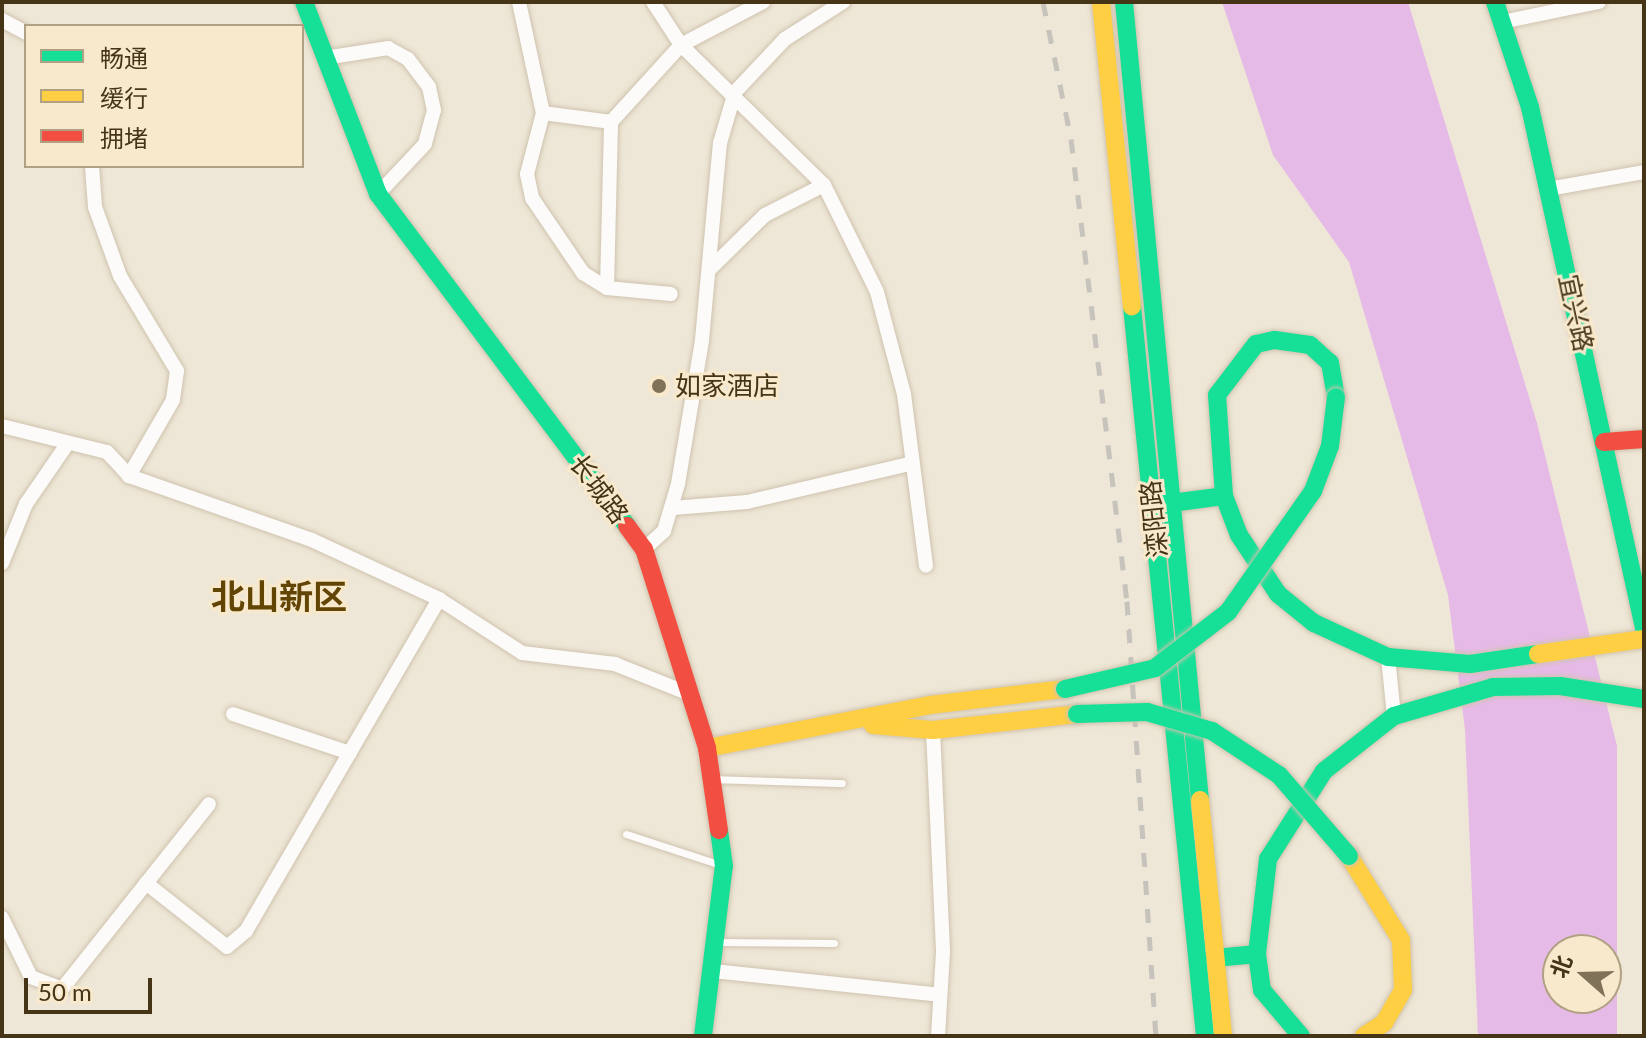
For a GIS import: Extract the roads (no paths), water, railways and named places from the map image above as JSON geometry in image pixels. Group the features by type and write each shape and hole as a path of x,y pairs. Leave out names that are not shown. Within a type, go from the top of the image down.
{"street":[{"name":"长城路","path":"304,2 378,194 644,549 707,748 724,866 703,1036"},
{"path":"519,2 543,113 527,174 532,198 583,273 607,288 671,294"},
{"path":"653,2 681,45 735,92 824,185 877,292 904,394 909,464 926,566"},
{"path":"607,288 611,122 681,45 763,2"},
{"path":"644,549 664,531 673,508 709,270 720,143 735,92 785,39 843,2"},
{"name":"滦阳路","path":"1101,2 1205,1036"},
{"name":"滦阳路","path":"1124,2 1223,1036"},
{"name":"宜兴路","path":"1495,2 1548,189 1644,628"},
{"path":"1502,22 1599,2"},
{"path":"2,20 24,32"},
{"path":"325,58 388,48 408,59 429,87 434,110 425,144 378,194"},
{"path":"543,113 611,122"},
{"path":"92,168 95,207 120,276 177,371 173,400 129,476"},
{"path":"1548,189 1644,172"},
{"path":"709,270 765,215 824,185"},
{"path":"707,748 857,723 930,705 1065,689 1155,668 1228,612 1313,491 1330,446 1336,397 1330,363 1310,345 1256,344 1217,395 1224,496 1278,594 1314,623 1388,657 1470,664 1644,639"},
{"path":"2,426 107,452 129,476 312,540 439,599 522,653 615,664 690,694"},
{"path":"1604,442 1644,439"},
{"path":"2,563 26,504 68,443"},
{"path":"673,508 747,502 909,464"},
{"path":"1171,503 1224,496"},
{"path":"146,883 227,947 246,931 439,599"},
{"path":"1388,657 1394,716"},
{"path":"1301,1036 1262,990 1257,954 1268,859 1324,771 1394,716 1424,703 1493,687 1560,686 1644,699"},
{"path":"857,723 933,730 1077,714 1147,712 1212,731 1279,775 1349,856 1401,940 1403,990 1384,1023 1364,1036"},
{"path":"233,714 350,753"},
{"path":"933,730 940,995 938,1036"},
{"path":"2,918 31,977 62,989 209,804"},
{"path":"1215,958 1257,954"},
{"path":"713,971 940,995"}],"lane":[{"path":"712,779 842,783"},
{"path":"626,834 724,866"},
{"path":"716,942 834,943"}],"railway":[{"path":"1043,2 1071,139 1127,601 1156,1036"}],"place":[{"name":"如家酒店","path":"659,386"}],"district":[{"name":"北山新区","path":"279,596"}]}
